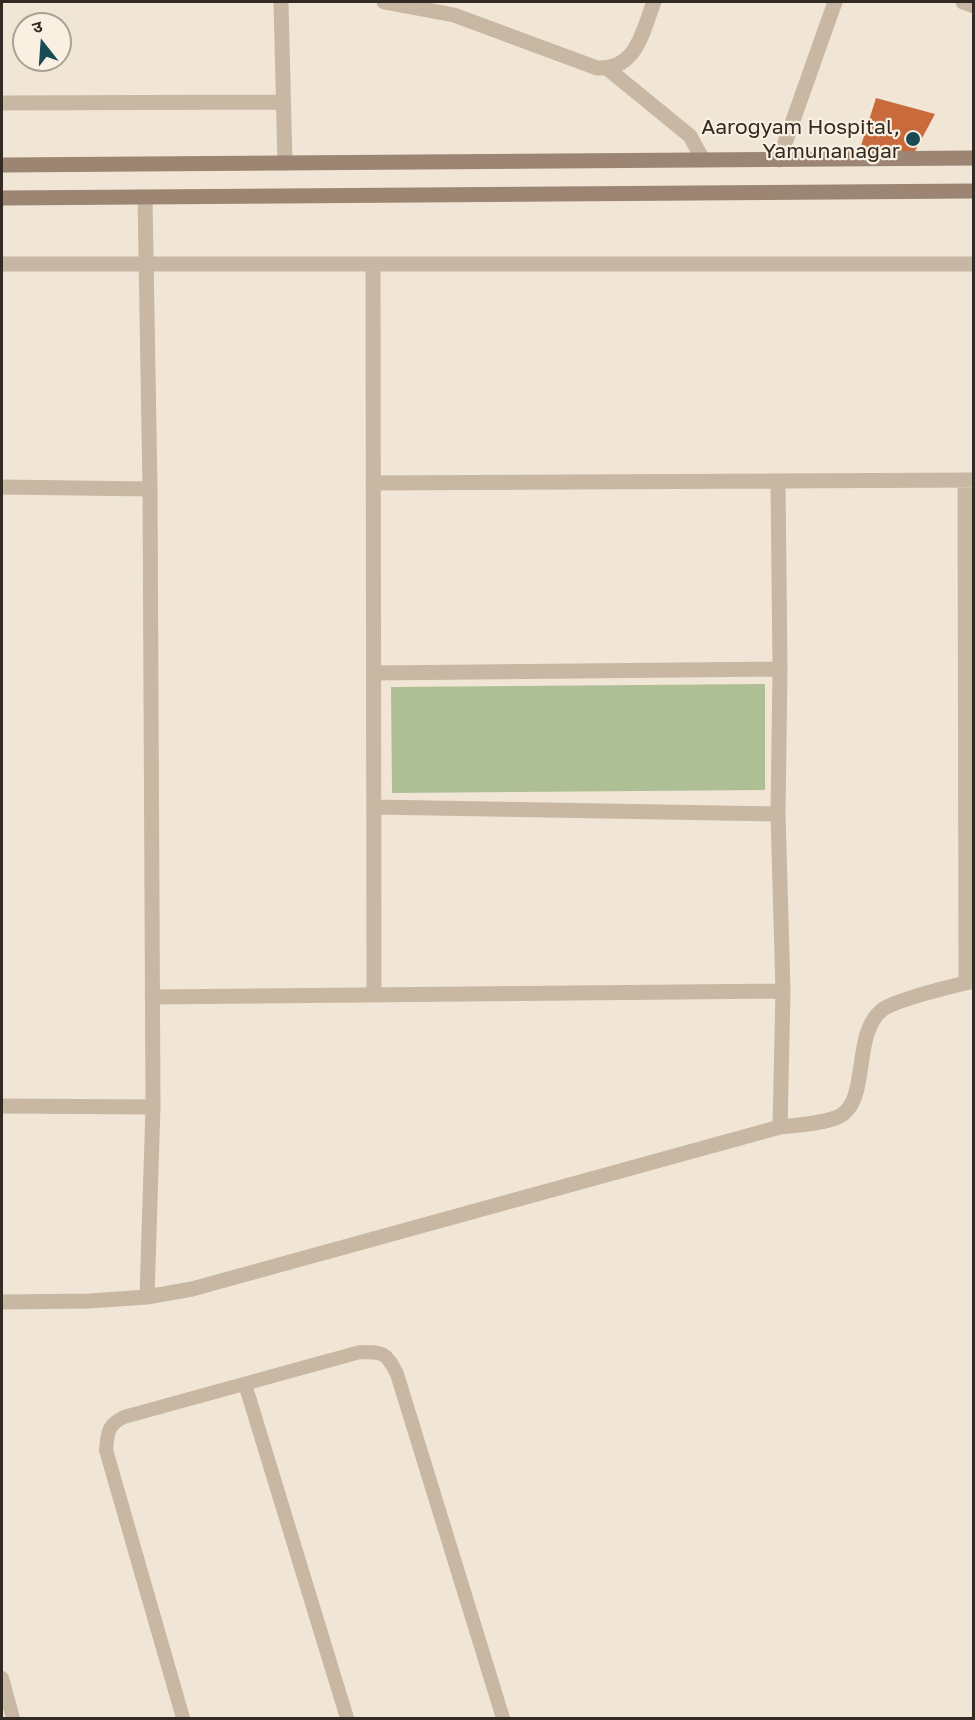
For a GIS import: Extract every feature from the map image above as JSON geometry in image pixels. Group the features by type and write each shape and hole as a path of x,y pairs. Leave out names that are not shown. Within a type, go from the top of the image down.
{"street":[{"path":"281,2 285,163"},
{"path":"384,2 457,8 597,68 608,69 626,61 636,47 654,2"},
{"path":"779,160 835,2"},
{"path":"963,2 974,6"},
{"path":"608,69 690,136 703,160"},
{"path":"2,103 283,102"},
{"path":"2,165 974,158"},
{"path":"2,198 974,191"},
{"path":"145,197 150,489 153,997 153,1107 147,1298"},
{"path":"2,264 974,264"},
{"path":"373,264 374,995"},
{"path":"2,1302 147,1298 192,1289 780,1127 823,1121 839,1116 849,1110 856,1094 867,1031 882,1010 896,1003 970,982 969,480 373,483"},
{"path":"778,481 780,669 778,814 783,992 780,1127"},
{"path":"2,487 150,489"},
{"path":"374,673 780,669"},
{"path":"374,807 778,814"},
{"path":"153,997 783,992"},
{"path":"2,1106 153,1107"}],"lane":[{"path":"183,1719 106,1450 108,1432 114,1421 124,1416 360,1352 380,1352 390,1359 397,1374 503,1719"},
{"path":"245,1384 347,1719"},
{"path":"2,1678 13,1719"}],"green space":[{"path":"765,684 765,790 392,793 391,687"}],"building":[{"path":"876,98 935,114 914,153 858,155"}],"place":[{"name":"Aarogyam Hospital, Yamunanagar","path":"913,139"}]}
